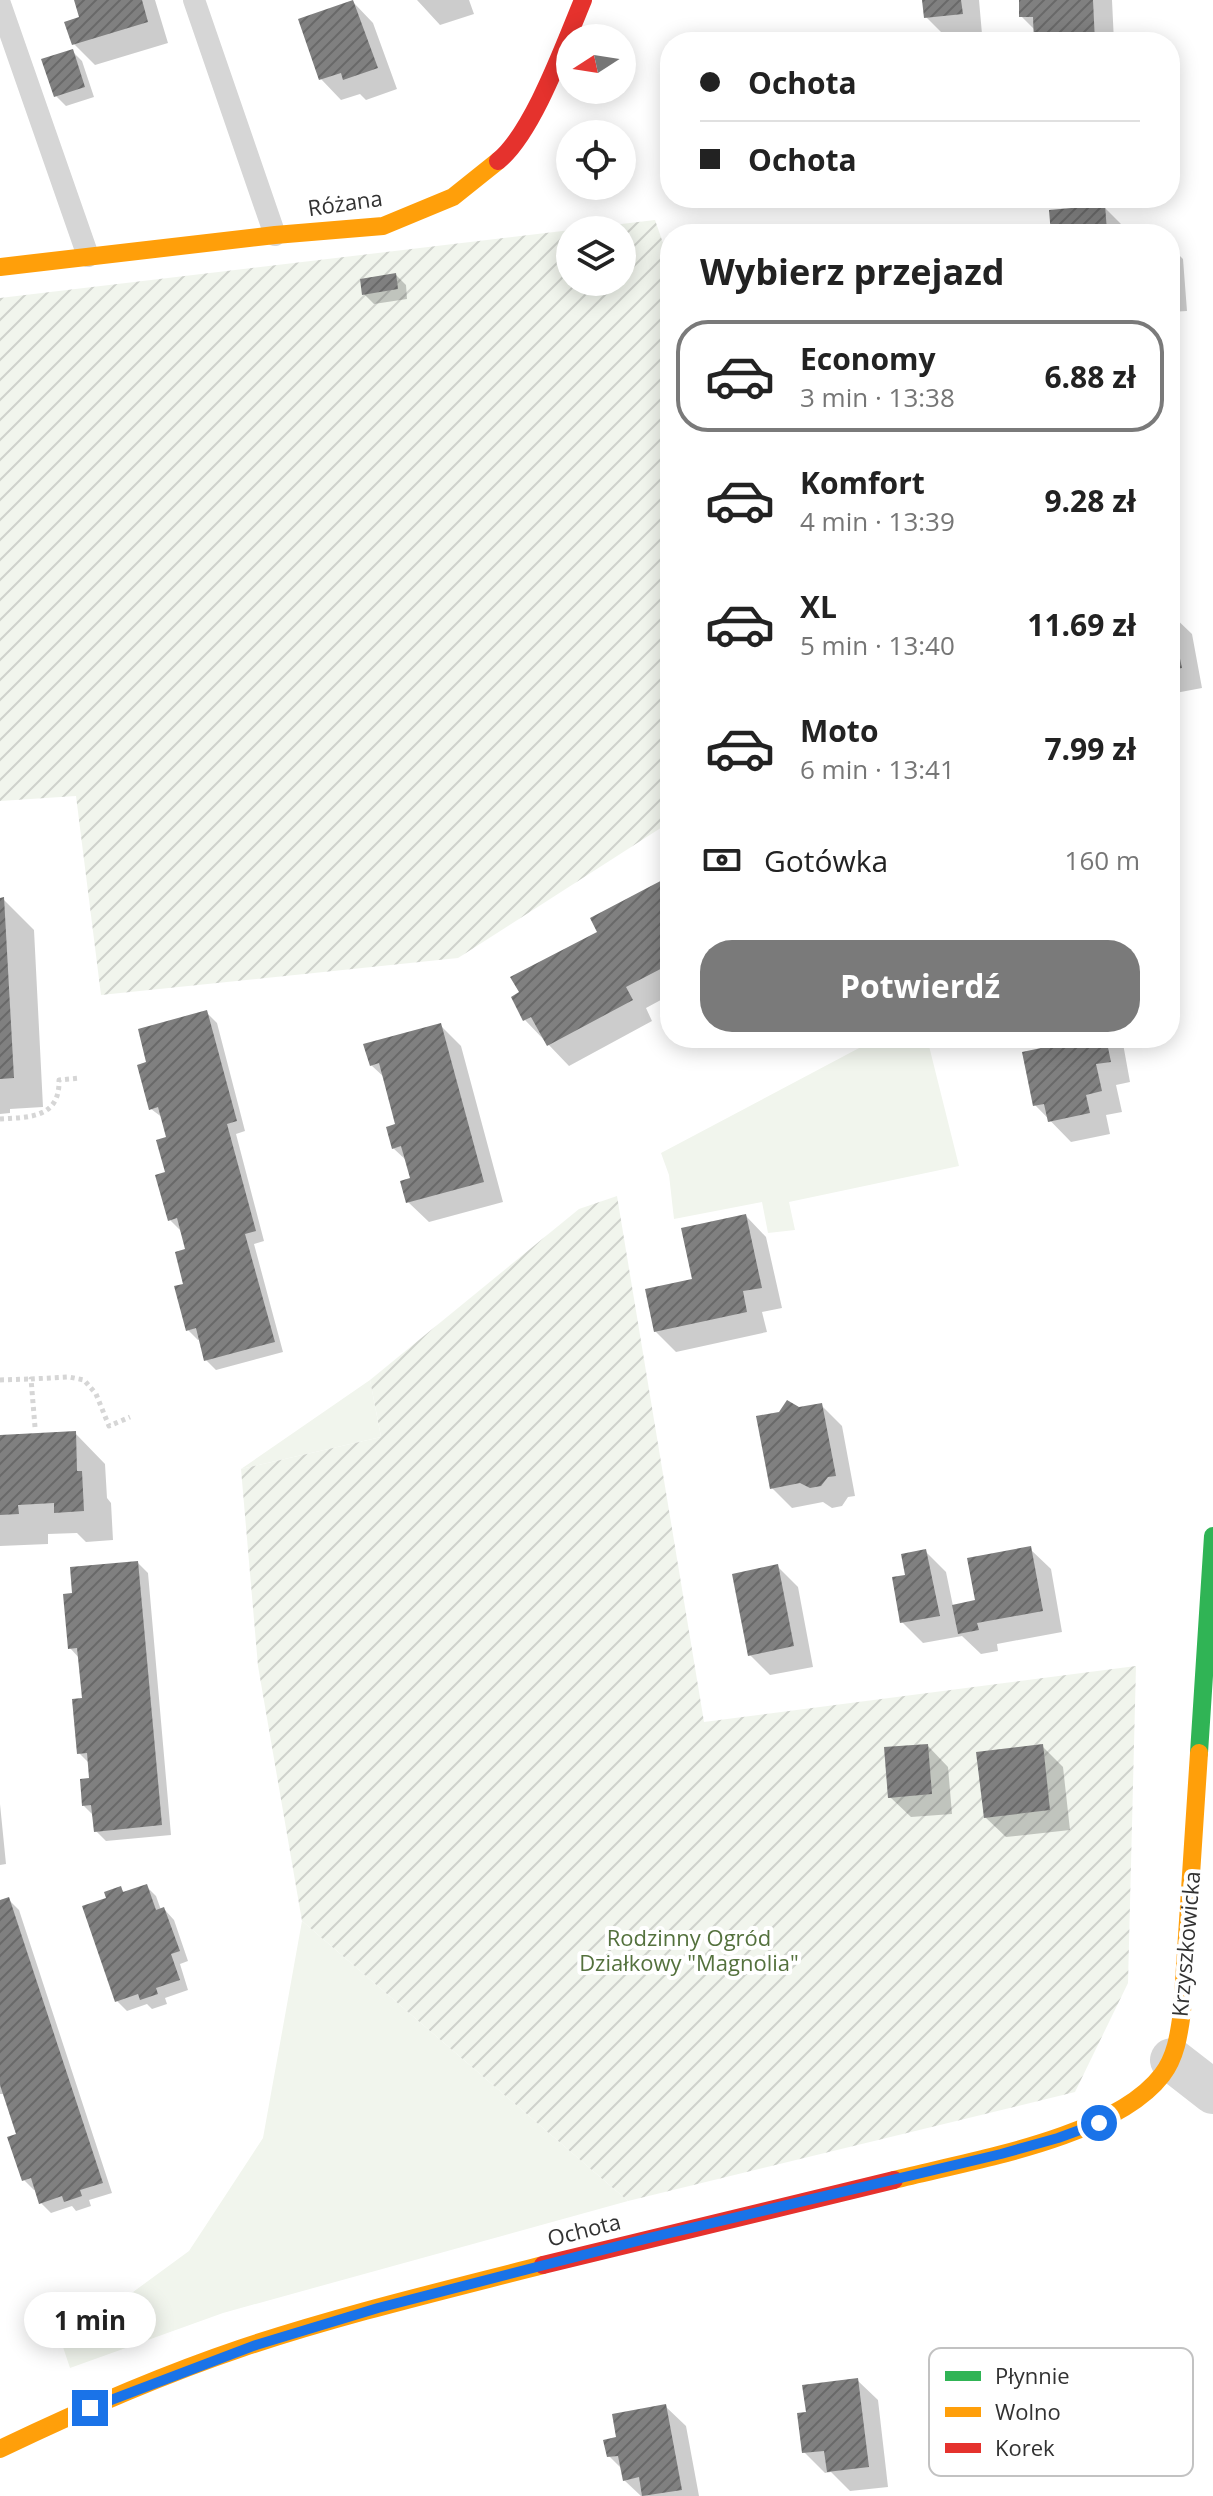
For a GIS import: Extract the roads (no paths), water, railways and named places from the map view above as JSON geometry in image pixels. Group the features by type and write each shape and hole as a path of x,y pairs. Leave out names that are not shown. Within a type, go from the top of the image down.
{"street":[{"name":"Różana","path":"0,267 275,235 383,226 453,197 507,154 538,104 583,0"},
{"name":"Krzyszkowicka","path":"1172,2060 1185,1984 1213,1536"},
{"path":"1172,2060 1213,2092"},
{"name":"Ochota","path":"0,2449 55,2422 173,2375 307,2328 653,2237 1058,2138 1099,2123 1133,2101 1153,2085 1172,2060"}],"lane":[{"path":"194,0 275,235"},
{"path":"0,4 88,256"}],"park label":[{"name":"Rodzinny Ogród Działkowy \"Magnolia\"","path":"689,1950"}]}
